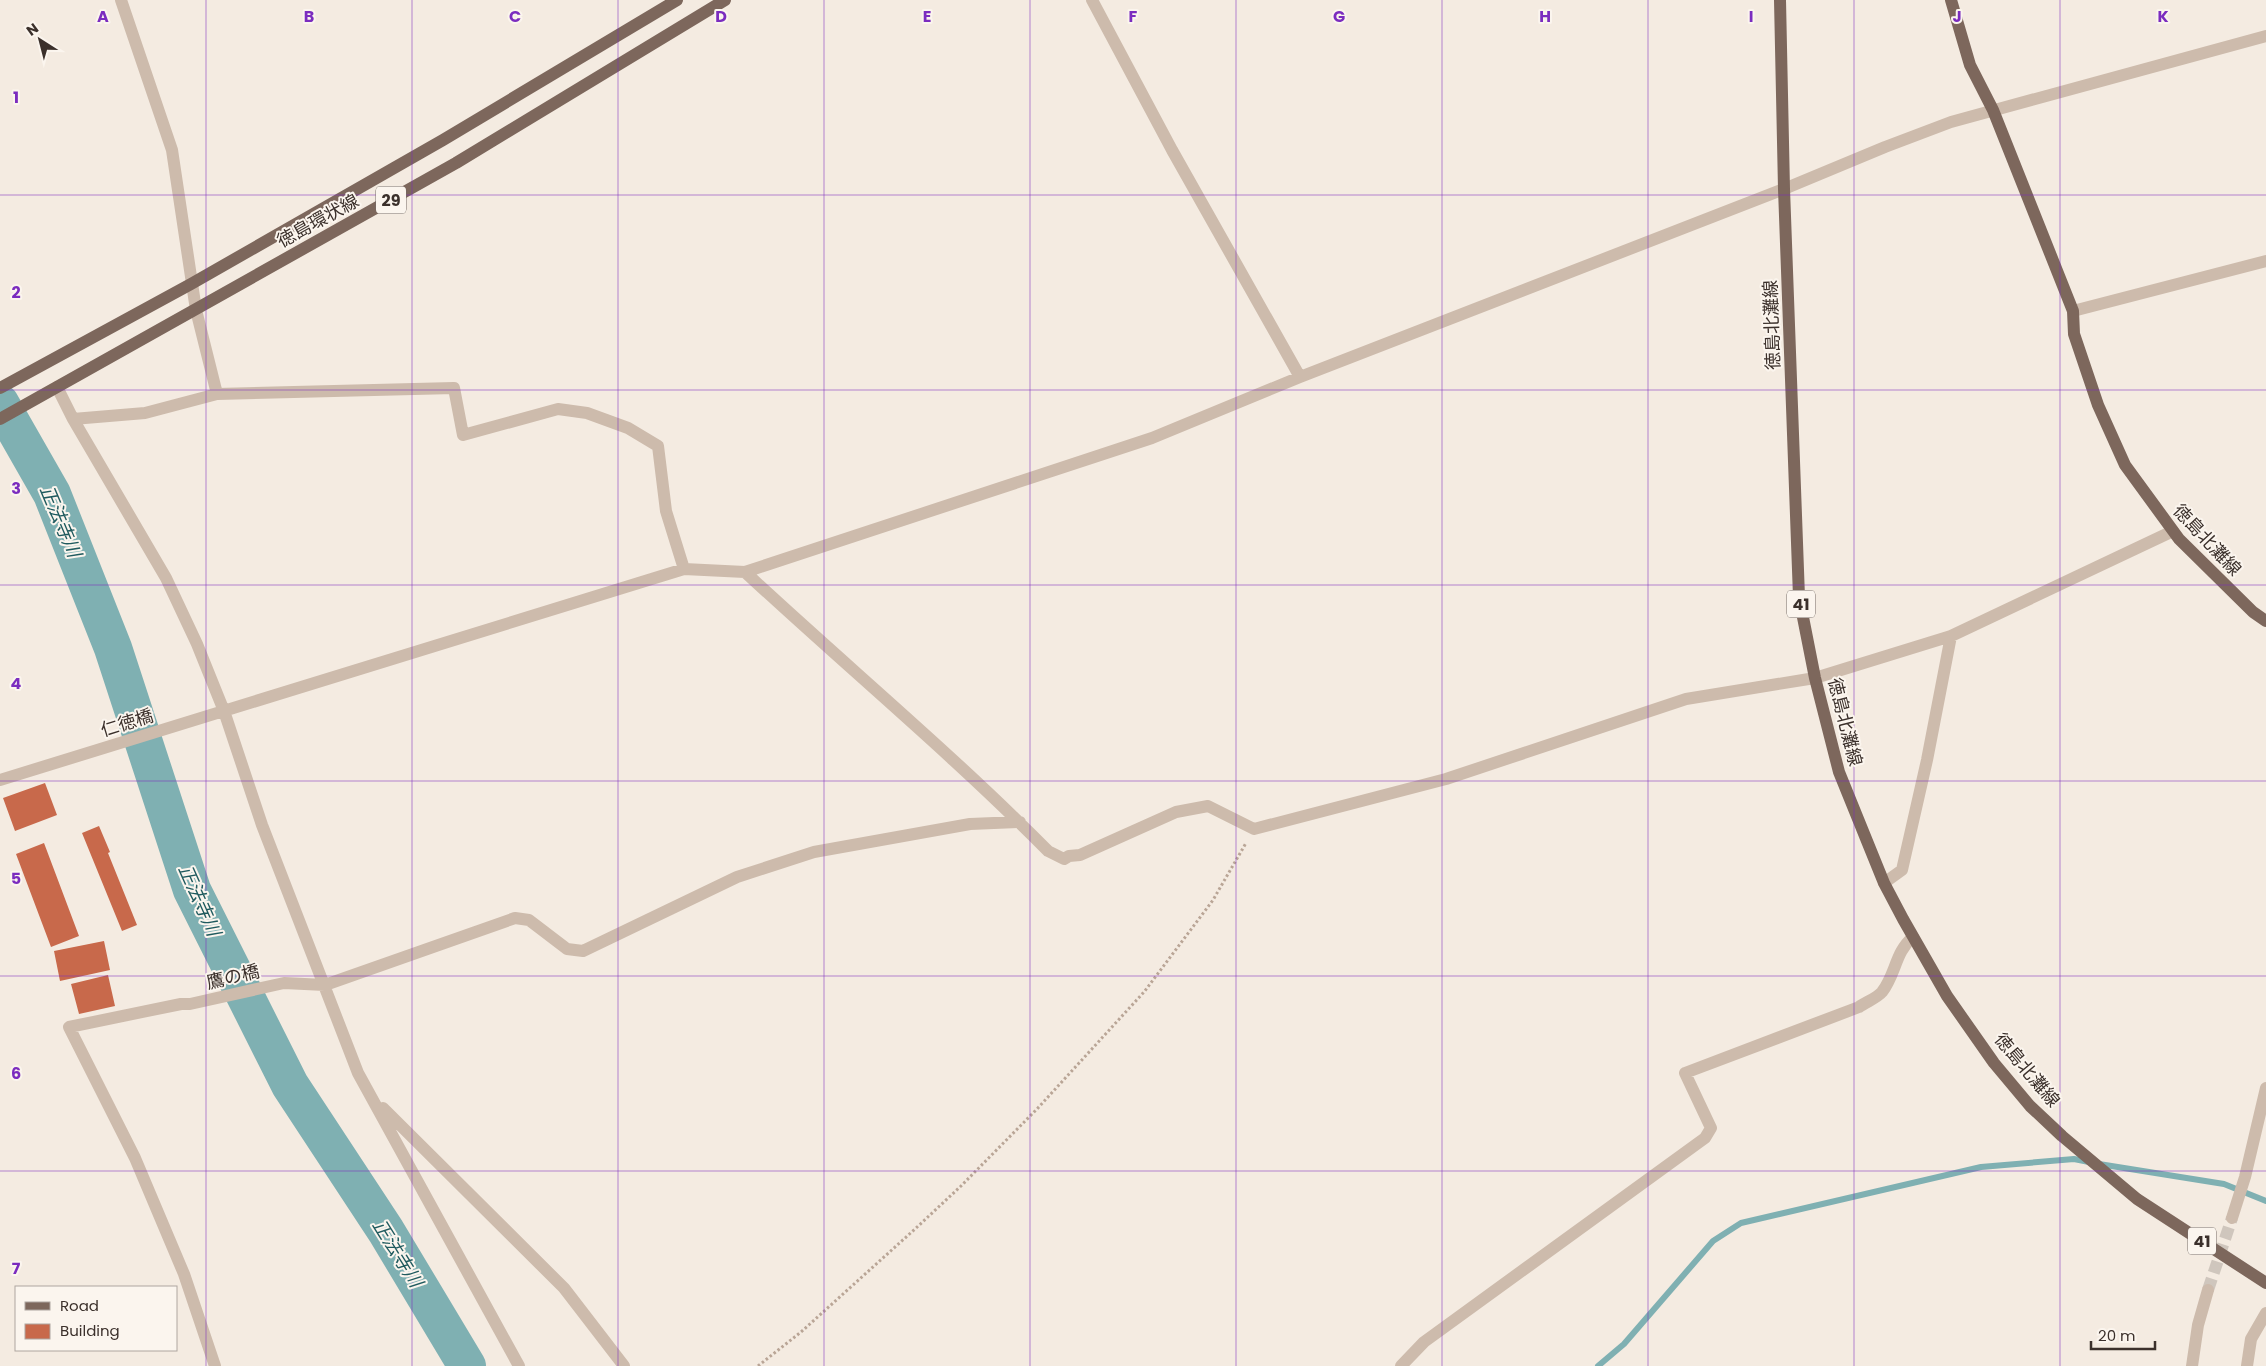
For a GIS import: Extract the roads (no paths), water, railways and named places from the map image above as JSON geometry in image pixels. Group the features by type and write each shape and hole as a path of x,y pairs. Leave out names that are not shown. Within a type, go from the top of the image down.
{"main road":[{"name":"徳島環状線","path":"0,388 191,284 443,140 677,0"},
{"name":"徳島環状線","path":"0,419 456,163 725,0"},
{"name":"徳島北灘線","path":"1780,0 1784,190 1800,597 1815,678 1839,772 1884,883 1947,996 1994,1063 2030,1106 2062,1136 2137,1199 2266,1283"},
{"name":"徳島北灘線","path":"1951,0 1970,65 1993,110 2073,311 2074,334 2098,405 2124,465 2173,531 2234,594 2253,612 2266,621"}],"street":[{"path":"121,0 172,150 191,284 217,394"},
{"path":"1092,0 1172,150 1300,377"},
{"path":"2173,531 1951,636 1815,678 1686,698 1446,778 1254,829 1208,806 1176,812 1080,855 1069,856 1064,859 1048,851 1020,822 869,682 822,644 745,572 1152,438 1300,377 1784,190 1885,146 1950,122 2266,36"},
{"path":"2073,311 2266,260"},
{"path":"73,419 145,413 217,394 454,388 463,435 558,409 587,413 628,428 658,446 666,511 684,569"},
{"path":"54,389 166,578 197,644 224,710 262,825 358,1073 519,1366"},
{"name":"仁徳橋","path":"0,780 684,569 745,572"},
{"path":"1884,883 1902,870 1927,760 1951,636"},
{"path":"325,985 515,918 529,920 567,949 583,951 737,877 814,852 970,824 1020,822"},
{"path":"1401,1366 1424,1342 1705,1138 1711,1128 1684,1073 1859,1007 1881,993 1889,981 1904,944 1913,937"},
{"name":"鷹の橋","path":"215,1366 184,1274 135,1158 69,1027 181,1004 190,1004 284,983 325,985"},
{"path":"2232,1218 2263,1114 2266,1088"},
{"path":"372,1098 564,1288 624,1366"},
{"path":"2192,1366 2198,1325 2208,1290"},
{"path":"2246,1366 2251,1339 2266,1313"}],"waterway":[{"name":"正法寺川","path":"0,403 52,494 113,648 192,890 290,1085 386,1231 467,1366"},
{"path":"1598,1366 1624,1344 1713,1241 1741,1223 1981,1167 2074,1159 2089,1162"},
{"path":"2099,1164 2224,1184 2266,1201"}],"tunnel":[{"path":"2208,1290 2232,1218"}]}
